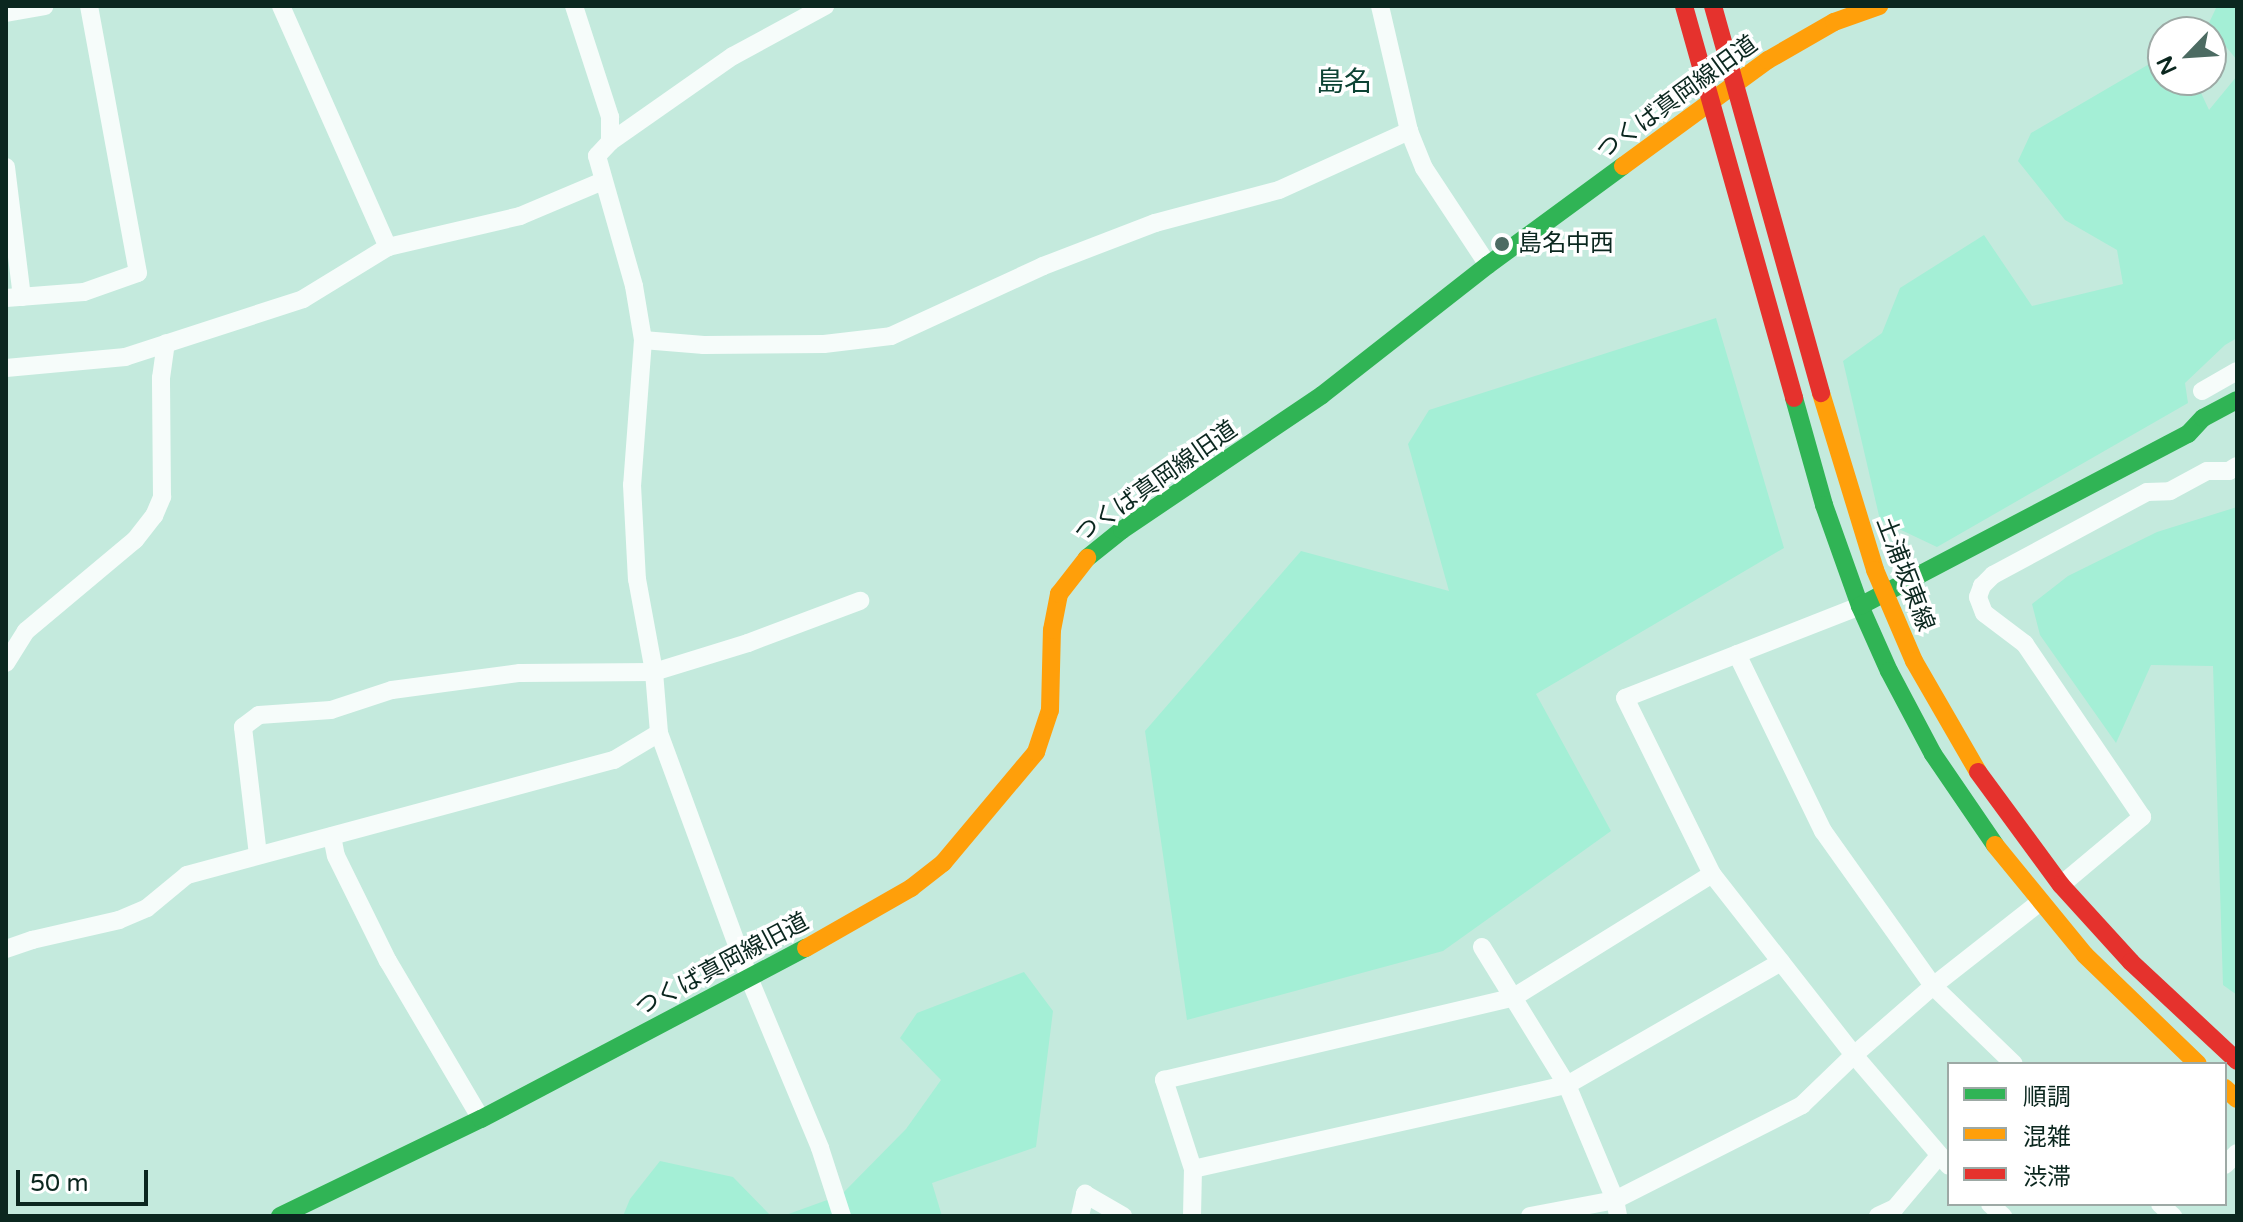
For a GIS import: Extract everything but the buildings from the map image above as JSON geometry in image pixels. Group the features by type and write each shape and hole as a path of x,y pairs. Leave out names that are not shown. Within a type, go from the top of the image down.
{"main road":[{"path":"1684,6 1824,505 1860,606 1933,754 1982,828 2039,903 2085,955 2196,1062"},
{"name":"土浦坂東線","path":"1713,6 1848,489 1886,595 1914,661 1957,740 2007,816 2061,885 2131,962 2237,1061"},
{"name":"つくば真岡線旧道","path":"280,1216 481,1119 841,930 911,888 943,863 1036,752 1046,732 1050,710 1052,630 1059,594 1083,561 1122,530 1322,395 1488,265 1830,14 1879,6"},
{"path":"1860,606 2188,434 2203,418 2237,400"},
{"path":"2188,434 2210,432 2237,417"}],"street":[{"path":"6,13 44,6"},
{"path":"6,167 14,297 84,292 138,273 89,6"},
{"path":"281,6 388,247"},
{"path":"574,6 605,99 610,142"},
{"path":"825,6 733,56 610,142 597,156 634,286 643,340 632,485 637,579 654,672 659,733 749,978 820,1148 842,1216"},
{"path":"1380,6 1409,131 1424,168 1488,265"},
{"path":"643,340 704,345 824,344 891,336 1043,266 1155,223 1279,190 1409,131"},
{"path":"6,368 125,357 303,299 388,247 520,216 603,181"},
{"path":"6,663 26,631 135,540 154,516 162,497 161,378 166,343"},
{"path":"2202,391 2237,371"},
{"path":"2061,885 2142,817 2025,644 1984,613 1978,597 1982,586 1993,575 2147,492 2170,491 2207,471 2229,471 2237,466"},
{"path":"258,855 243,727 259,715 331,710 392,690 520,673 654,672 748,643 860,601"},
{"path":"1860,606 1625,698 1712,874 1854,1055 1944,1161 1891,1213"},
{"path":"1737,654 1823,831 1933,986 2012,1062"},
{"path":"6,949 119,920 147,908 187,875 614,760 659,733"},
{"path":"332,836 336,856 388,961 481,1119"},
{"path":"1192,1216 1193,1169 1164,1080 1514,997 1712,874"},
{"path":"1530,1216 1616,1208 1802,1105 1933,986 2039,903"},
{"path":"1482,947 1567,1085 1616,1208"},
{"path":"1193,1169 1567,1085 1781,962"},
{"path":"1080,1216 1085,1194 1123,1216"}],"green space":[{"path":"2217,6 2237,6 2237,60 2227,48 2227,16 2212,16"},
{"path":"2147,65 2147,96 2202,96 2209,110 2221,96 2227,96 2227,88 2237,76 2237,338 2225,345 2185,383 2188,403 1937,547 1880,520 1843,361 1882,333 1900,288 1984,235 2032,306 2123,284 2117,250 2065,220 2018,161 2031,133"},
{"path":"1716,318 1784,548 1536,694 1611,831 1443,951 1187,1020 1145,731 1301,551 1449,591 1408,444 1429,410"},
{"path":"2237,507 2237,995 2223,985 2213,666 2151,665 2116,743 2040,635 2032,604 2068,576 2157,532"},
{"path":"1024,972 1053,1011 1036,1147 932,1183 942,1216 783,1216 841,1195 906,1129 941,1080 900,1038 917,1013"},
{"path":"660,1161 733,1177 771,1216 623,1216 630,1199"}],"traffic: fast":[{"path":"1087,558 1122,530 1322,395 1488,265 1623,166"},
{"path":"1794,398 1824,505 1860,606 1889,671 1933,754 1995,845"},
{"path":"1860,606 2188,434 2203,418 2237,400"},
{"path":"280,1216 481,1119 806,948"}],"traffic: slow":[{"path":"1623,166 1768,60 1834,22 1879,6"},
{"path":"1821,393 1875,570 1914,661 1978,772"},
{"path":"806,948 911,888 943,863 1036,752 1050,710 1052,630 1059,594 1087,558"},
{"path":"1995,845 2085,955 2196,1062"},
{"path":"2227,1090 2237,1099"}],"traffic: jam":[{"path":"1684,6 1794,398"},
{"path":"1713,6 1821,393"},
{"path":"1978,772 2061,885 2131,962 2237,1061"}],"place":[{"name":"島名中西","path":"1502,244"}],"district":[{"name":"島名","path":"1344,82"}]}
